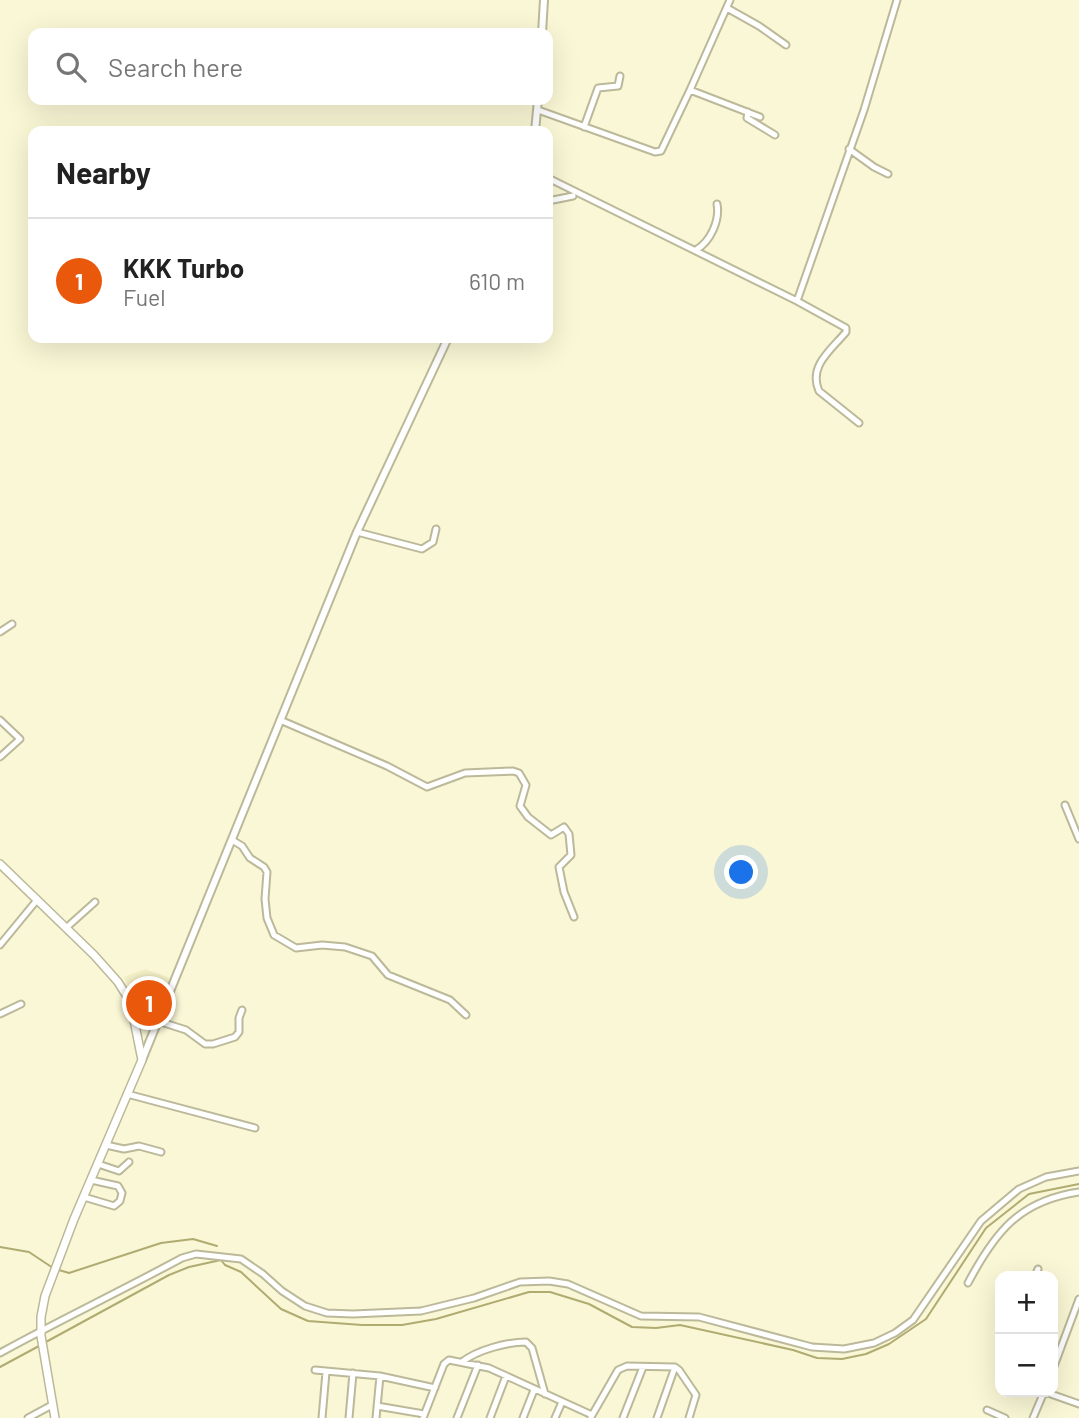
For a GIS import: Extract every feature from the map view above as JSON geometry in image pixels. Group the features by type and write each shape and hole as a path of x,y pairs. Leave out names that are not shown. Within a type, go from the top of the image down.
{"main road":[{"path":"0,864 102,963 118,982 134,1015 142,1060 59,1256 41,1317 41,1333 55,1418"}],"street":[{"path":"542,28 544,0"},
{"path":"538,110 658,152 665,146 730,0"},
{"path":"797,301 864,110 897,0"},
{"path":"727,8 786,45"},
{"path":"584,127 598,88 618,86 620,76"},
{"path":"691,90 760,117"},
{"path":"536,126 538,105"},
{"path":"748,112 747,118 775,135"},
{"path":"849,149 874,167 888,173"},
{"path":"553,180 696,250 846,328 846,332 817,366 817,387 859,423"},
{"path":"553,200 573,196"},
{"path":"696,250 703,246 712,232 718,218 717,204"},
{"path":"142,1060 357,533 446,343"},
{"path":"357,533 422,550 433,541 436,529"},
{"path":"0,632 12,624"},
{"path":"0,720 20,739 0,757"},
{"path":"280,720 387,766 427,787 465,774 513,771 519,773 526,785 520,803 522,810 551,835 564,827 569,834 571,855 559,867 564,892 574,917"},
{"path":"1065,805 1079,839"},
{"path":"232,840 242,846 250,858 267,872 267,918 274,935 296,948 322,945 345,947 372,957 388,975 450,1000 466,1014"},
{"path":"0,945 37,900"},
{"path":"66,929 94,902"},
{"path":"1,1012 21,1004"},
{"path":"158,1021 186,1030 205,1044 213,1044 235,1037 239,1032 239,1018 243,1010"},
{"path":"127,1094 255,1128"},
{"path":"106,1145 124,1149 139,1146 161,1152"},
{"path":"98,1164 119,1171 129,1162"},
{"path":"0,1353 182,1258 196,1254 241,1258 305,1306 327,1313 421,1311 474,1298 520,1282 550,1281 568,1284 637,1315 699,1317 811,1347 844,1349 874,1343 913,1320 981,1221 1019,1189 1046,1177 1079,1171"},
{"path":"84,1197 114,1206 120,1202 122,1193 118,1186 91,1180"},
{"path":"968,1283 1005,1224 1036,1203 1079,1192"},
{"path":"1058,1356 1079,1299"},
{"path":"462,1362 493,1349 526,1342 532,1348 545,1394"},
{"path":"377,1406 424,1416 446,1361 478,1365 591,1416 618,1370 627,1366 675,1367 696,1395 689,1418"},
{"path":"457,1418 478,1365"},
{"path":"623,1418 643,1367"},
{"path":"657,1418 675,1367"},
{"path":"315,1370 380,1376 435,1388"},
{"path":"322,1418 326,1372"},
{"path":"349,1418 353,1373"},
{"path":"376,1418 380,1376"},
{"path":"490,1418 506,1376"},
{"path":"523,1418 534,1390"},
{"path":"1058,1396 1079,1403"},
{"path":"1034,1418 1043,1397"},
{"path":"555,1418 562,1402"},
{"path":"28,1418 52,1405"},
{"path":"987,1410 1005,1418"}],"shaded area":[{"path":"145,969 170,978 154,1023 144,1026 124,977"}],"waterway":[{"path":"44,1343 169,1275 189,1267 221,1260 225,1265 241,1272 281,1309 308,1321 402,1325 436,1319 529,1292 550,1292 589,1304 632,1327 680,1325 793,1350 817,1358 842,1359 866,1354 889,1344 926,1319 986,1228 1029,1194 1079,1184"},
{"path":"59,1270 69,1273 161,1243 193,1239 217,1246"},
{"path":"0,1247 29,1252 53,1268"},
{"path":"0,1367 39,1346"}],"place":[{"name":"KKK Turbo","path":"149,1003"}]}
